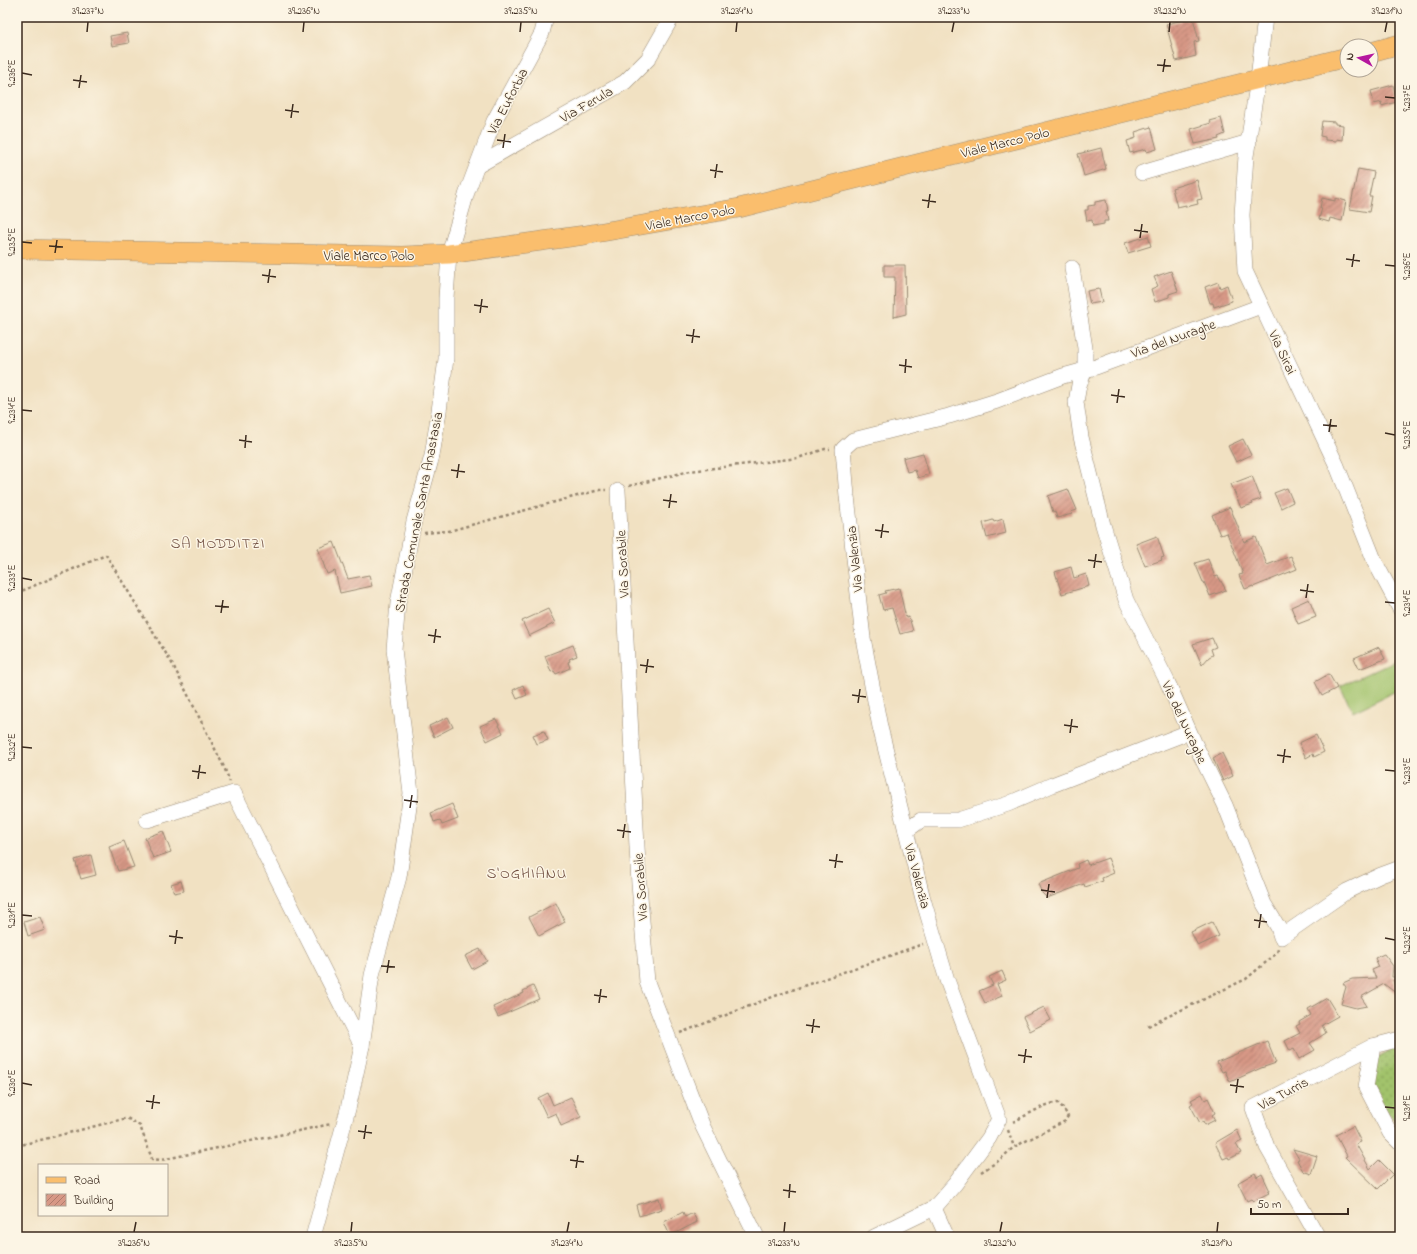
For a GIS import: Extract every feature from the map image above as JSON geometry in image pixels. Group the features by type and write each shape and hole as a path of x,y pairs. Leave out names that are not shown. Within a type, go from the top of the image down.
{"main road":[{"name":"Viale Marco Polo","path":"17,250 402,256 449,254 585,235 738,208 1339,59"}],"street":[{"name":"Via Euforbia","path":"449,254 467,192 494,121 542,33 546,17"},
{"name":"Via Ferula","path":"477,166 625,82 648,59 672,17"},
{"name":"Via Sirai","path":"1265,17 1249,142 1242,215 1245,270 1337,466 1375,562 1400,609"},
{"path":"1142,173 1249,142"},
{"name":"Strada Comunale Santa Anastasia","path":"313,1237 345,1121 362,1046 372,975 399,877 411,793 394,649 398,603 414,521 432,456 439,411 446,359 446,298 449,254"},
{"name":"Via del Nuraghe","path":"1072,268 1085,348 1085,370 1079,385 1076,402 1082,437 1103,525 1126,600 1167,681 1189,732 1225,805 1264,904 1278,926 1281,937"},
{"name":"Via del Nuraghe","path":"1085,370 1103,365 1261,306"},
{"name":"Via Valenzia","path":"874,1237 934,1208 955,1184 989,1138 1000,1119 947,980 923,899 880,727 863,638 843,449 853,440 949,416 997,401 1063,376 1085,370"},
{"name":"Via Sorabile","path":"618,491 639,884 647,982 703,1127 757,1237"},
{"path":"906,830 922,820 958,820 1008,804 1189,732"},
{"path":"147,820 234,793 362,1046"},
{"path":"1281,937 1347,891 1400,868"},
{"path":"1400,1029 1379,1044 1366,1087 1390,1133 1400,1143"},
{"name":"Via Turris","path":"1318,1237 1267,1147 1253,1108 1379,1044 1400,1039"},
{"path":"934,1208 947,1237"}],"path":[{"path":"17,593 106,555 173,664 224,767 234,793"},
{"path":"1148,1026 1246,979 1276,953 1281,937"},
{"path":"668,1038 775,996 935,940"},
{"path":"976,1175 997,1162 1014,1147 1065,1121 1068,1116 1063,1108 1057,1102 1044,1106 1014,1122 1006,1124 1014,1147"},
{"path":"17,1146 127,1118 140,1126 152,1159 161,1160 345,1121"}],"green space":[{"path":"1400,658 1400,689 1353,712 1340,686"},
{"path":"1396,1047 1400,1047 1400,1126 1383,1109 1370,1079 1378,1057"}],"building":[{"path":"1193,18 1199,41 1194,42 1196,56 1176,61 1166,24"},
{"path":"127,33 129,43 112,46 110,36"},
{"path":"1393,85 1397,102 1381,106 1382,102 1374,104 1371,91"},
{"path":"1221,118 1225,134 1218,137 1219,139 1195,144 1191,129 1211,123 1210,121"},
{"path":"1322,121 1335,122 1335,124 1343,125 1342,140 1325,140 1325,137 1320,136"},
{"path":"1151,127 1157,149 1147,152 1146,149 1130,153 1127,141 1136,138 1135,132"},
{"path":"1101,148 1106,169 1084,176 1078,154"},
{"path":"1358,169 1374,172 1369,196 1372,196 1369,212 1350,209"},
{"path":"1197,180 1202,199 1197,200 1198,204 1186,207 1186,205 1177,207 1172,188"},
{"path":"1322,198 1335,201 1335,198 1346,201 1342,221 1330,218 1329,222 1319,219 1322,208 1320,208"},
{"path":"1106,200 1108,221 1104,221 1104,224 1093,226 1092,220 1087,221 1085,210 1088,210 1088,206 1095,205 1095,202"},
{"path":"1148,236 1151,246 1128,253 1125,243"},
{"path":"884,265 905,265 906,314 894,317 895,277 884,277"},
{"path":"1171,271 1178,291 1169,294 1169,297 1155,302 1151,289 1158,286 1154,277"},
{"path":"1218,282 1220,288 1227,285 1232,301 1214,307 1213,303 1210,303 1205,287"},
{"path":"1099,289 1102,302 1090,304 1087,291"},
{"path":"1243,439 1251,455 1236,462 1228,446"},
{"path":"923,453 929,474 918,478 915,470 907,472 903,458"},
{"path":"1252,476 1261,499 1252,502 1253,504 1241,508 1231,484"},
{"path":"1287,488 1293,502 1281,508 1274,493"},
{"path":"1068,489 1077,510 1071,512 1072,514 1057,518 1055,511 1053,512 1048,496"},
{"path":"1230,507 1244,542 1256,537 1267,565 1291,556 1297,569 1245,589 1239,575 1243,574 1227,533 1220,535 1212,515"},
{"path":"1003,519 1006,533 987,538 983,523"},
{"path":"1157,536 1164,557 1161,558 1162,560 1145,566 1136,544"},
{"path":"334,542 348,579 369,575 372,586 340,593 335,571 327,574 318,548"},
{"path":"1208,559 1215,577 1218,576 1226,590 1210,596 1195,563"},
{"path":"1071,567 1074,578 1086,574 1089,586 1062,594 1055,572"},
{"path":"899,588 906,618 909,617 913,631 900,634 892,608 883,610 879,595 886,593 885,591"},
{"path":"1309,599 1316,617 1298,624 1291,607"},
{"path":"548,609 555,623 529,636 522,621"},
{"path":"1212,638 1216,647 1211,649 1213,655 1209,657 1202,665 1193,644"},
{"path":"573,645 577,656 569,659 570,661 568,662 570,668 556,674 554,671 551,672 545,656"},
{"path":"1379,647 1385,659 1359,669 1354,658"},
{"path":"1329,674 1337,688 1322,696 1315,682"},
{"path":"523,685 527,695 517,699 513,690"},
{"path":"448,717 453,727 434,737 429,726"},
{"path":"496,719 503,733 487,741 480,726"},
{"path":"544,731 548,740 537,744 533,735"},
{"path":"1316,735 1324,752 1314,757 1313,754 1306,758 1299,743"},
{"path":"1222,753 1233,776 1223,781 1213,758"},
{"path":"452,804 458,819 442,825 440,820 434,822 431,813"},
{"path":"163,831 171,852 153,858 145,838"},
{"path":"124,841 134,867 118,871 109,847"},
{"path":"91,855 96,875 81,879 75,860"},
{"path":"1108,858 1114,873 1102,878 1103,881 1085,887 1084,884 1047,898 1042,893 1038,884 1078,868 1077,864 1086,860 1088,865"},
{"path":"181,881 184,891 174,893 171,884"},
{"path":"556,903 565,922 539,936 529,917"},
{"path":"40,917 45,930 28,936 24,922"},
{"path":"1212,922 1219,936 1198,946 1191,932"},
{"path":"480,949 487,961 472,969 465,956"},
{"path":"1384,954 1393,966 1392,977 1398,977 1393,980 1397,994 1384,984 1361,997 1367,1006 1356,1008 1341,1004 1346,987 1343,983 1352,979 1376,978 1372,970 1379,967 1375,958"},
{"path":"1002,971 1006,980 997,984 1002,996 985,1003 979,991 993,985 989,977"},
{"path":"533,986 539,999 498,1017 493,1007 524,993 523,991"},
{"path":"1327,998 1338,1016 1322,1025 1326,1033 1310,1043 1315,1050 1299,1059 1294,1049 1290,1051 1285,1041 1300,1033 1296,1026 1300,1024 1299,1022 1311,1015 1308,1009"},
{"path":"1044,1007 1051,1020 1030,1031 1023,1017"},
{"path":"1267,1041 1276,1063 1230,1082 1225,1071 1222,1072 1217,1062"},
{"path":"548,1093 553,1105 571,1097 581,1117 561,1126 556,1113 547,1117 538,1098"},
{"path":"1202,1094 1205,1100 1208,1098 1215,1113 1212,1115 1215,1120 1205,1125 1203,1121 1200,1123 1190,1105 1193,1103 1191,1100"},
{"path":"1353,1126 1361,1142 1356,1144 1370,1169 1379,1160 1393,1174 1378,1189 1345,1157 1347,1156 1336,1135"},
{"path":"1237,1130 1242,1141 1236,1144 1241,1153 1229,1159 1228,1157 1223,1159 1215,1143"},
{"path":"1293,1149 1317,1156 1311,1174 1303,1171 1297,1160 1299,1159"},
{"path":"1255,1173 1257,1177 1262,1174 1270,1191 1268,1192 1269,1193 1253,1201 1251,1199 1247,1201 1238,1183"},
{"path":"659,1198 662,1209 639,1216 636,1205"},
{"path":"683,1212 685,1217 693,1213 697,1222 670,1236 664,1222"}],"district":[{"name":"SA MODDITZI","path":"218,543"},
{"name":"S'OGHIANU","path":"527,873"}]}
